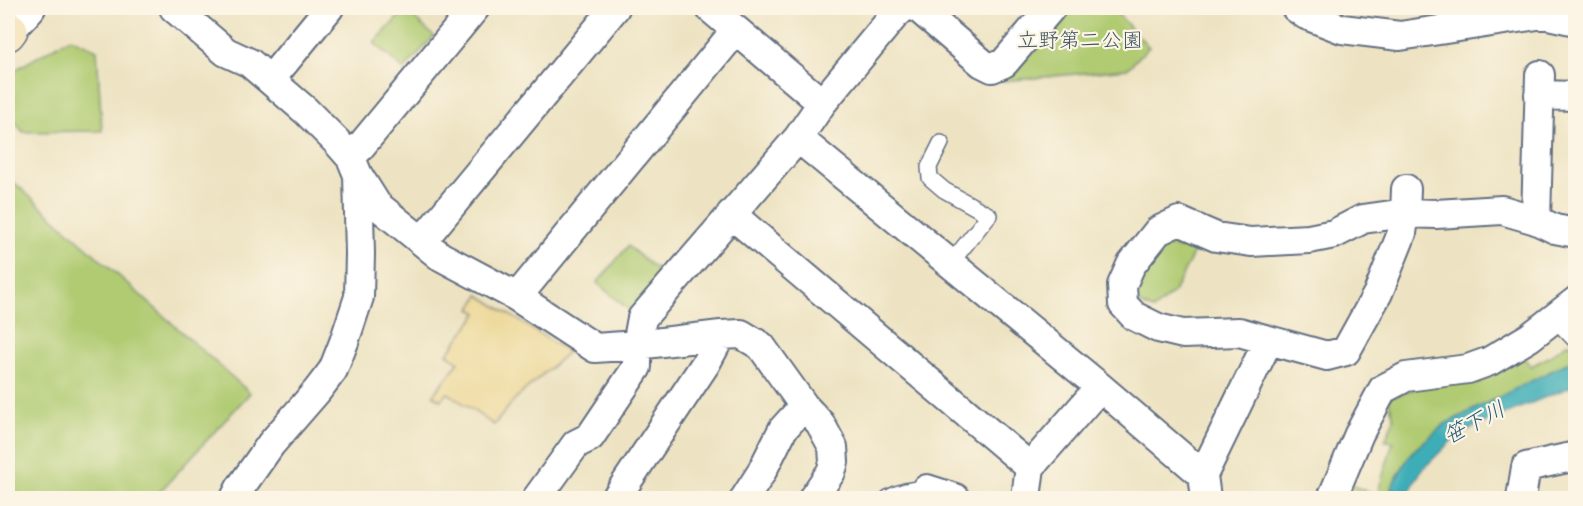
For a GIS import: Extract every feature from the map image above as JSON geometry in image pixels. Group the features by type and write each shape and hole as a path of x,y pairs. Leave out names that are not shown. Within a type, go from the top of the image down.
{"street":[{"path":"174,8 226,52 250,63 306,111 337,142 377,205 422,242 440,256 517,297 595,348 741,334 761,346 804,406 820,423 833,447 834,462 831,472 813,498"},
{"path":"270,80 329,8"},
{"path":"235,498 271,444 333,370 344,342 358,297 360,254 354,166 475,8"},
{"path":"422,242 615,8"},
{"path":"710,8 822,103"},
{"path":"537,498 576,444 590,437 637,367 637,345 642,318 798,138 822,103 900,10 992,68 1004,63 1051,8"},
{"path":"1296,8 1306,15 1342,29 1400,36 1544,14 1575,21"},
{"path":"517,297 736,30"},
{"path":"1536,220 1540,85 1575,96"},
{"path":"798,138 1100,387 1204,487 1268,341"},
{"path":"1406,201 1402,233 1378,293 1346,351 1327,356 1239,332 1183,334 1158,328 1134,316 1123,304 1122,285 1131,265 1158,231 1179,221 1216,237 1251,242 1309,239 1334,234 1406,201 1436,214 1502,210 1536,220 1556,229 1575,233"},
{"path":"731,214 1030,467"},
{"path":"1332,498 1363,426 1383,389 1406,377 1468,369 1490,361 1530,337 1565,310"},
{"path":"616,498 706,363 721,335"},
{"path":"1026,498 1030,467 1100,387"},
{"path":"745,498 761,473 783,429 804,406"},
{"path":"1521,498 1526,466 1575,456"},
{"path":"927,489 954,498"}],"lane":[{"path":"941,143 929,167 930,178 944,190 989,214 950,264"},
{"path":"1565,310 1575,340"},
{"path":"888,498 899,492 915,488 927,489"}],"green space":[{"name":"立野第二公園","path":"1064,8 1112,8 1149,47 1127,69 1002,81"},
{"path":"405,10 434,36 404,70 374,43"},
{"path":"70,38 97,50 102,131 23,132 8,113 8,74"},
{"path":"8,177 250,393 154,498 8,498"},
{"path":"1174,230 1197,246 1174,292 1153,310 1137,303 1132,281"},
{"path":"628,246 662,274 630,311 597,283"},
{"path":"1569,342 1575,350 1575,359 1445,424 1412,452 1387,498 1344,498 1351,485 1377,495 1393,442 1385,441 1394,419 1388,398 1519,353 1531,366"}],"sand":[{"path":"479,295 568,352 515,399 494,425 448,393 440,400 433,395 459,362 447,354 478,313 471,309"}],"water":[{"name":"笹下川","path":"1575,359 1575,385 1476,426 1454,438 1421,471 1406,498 1387,498 1412,452 1445,424"}]}
